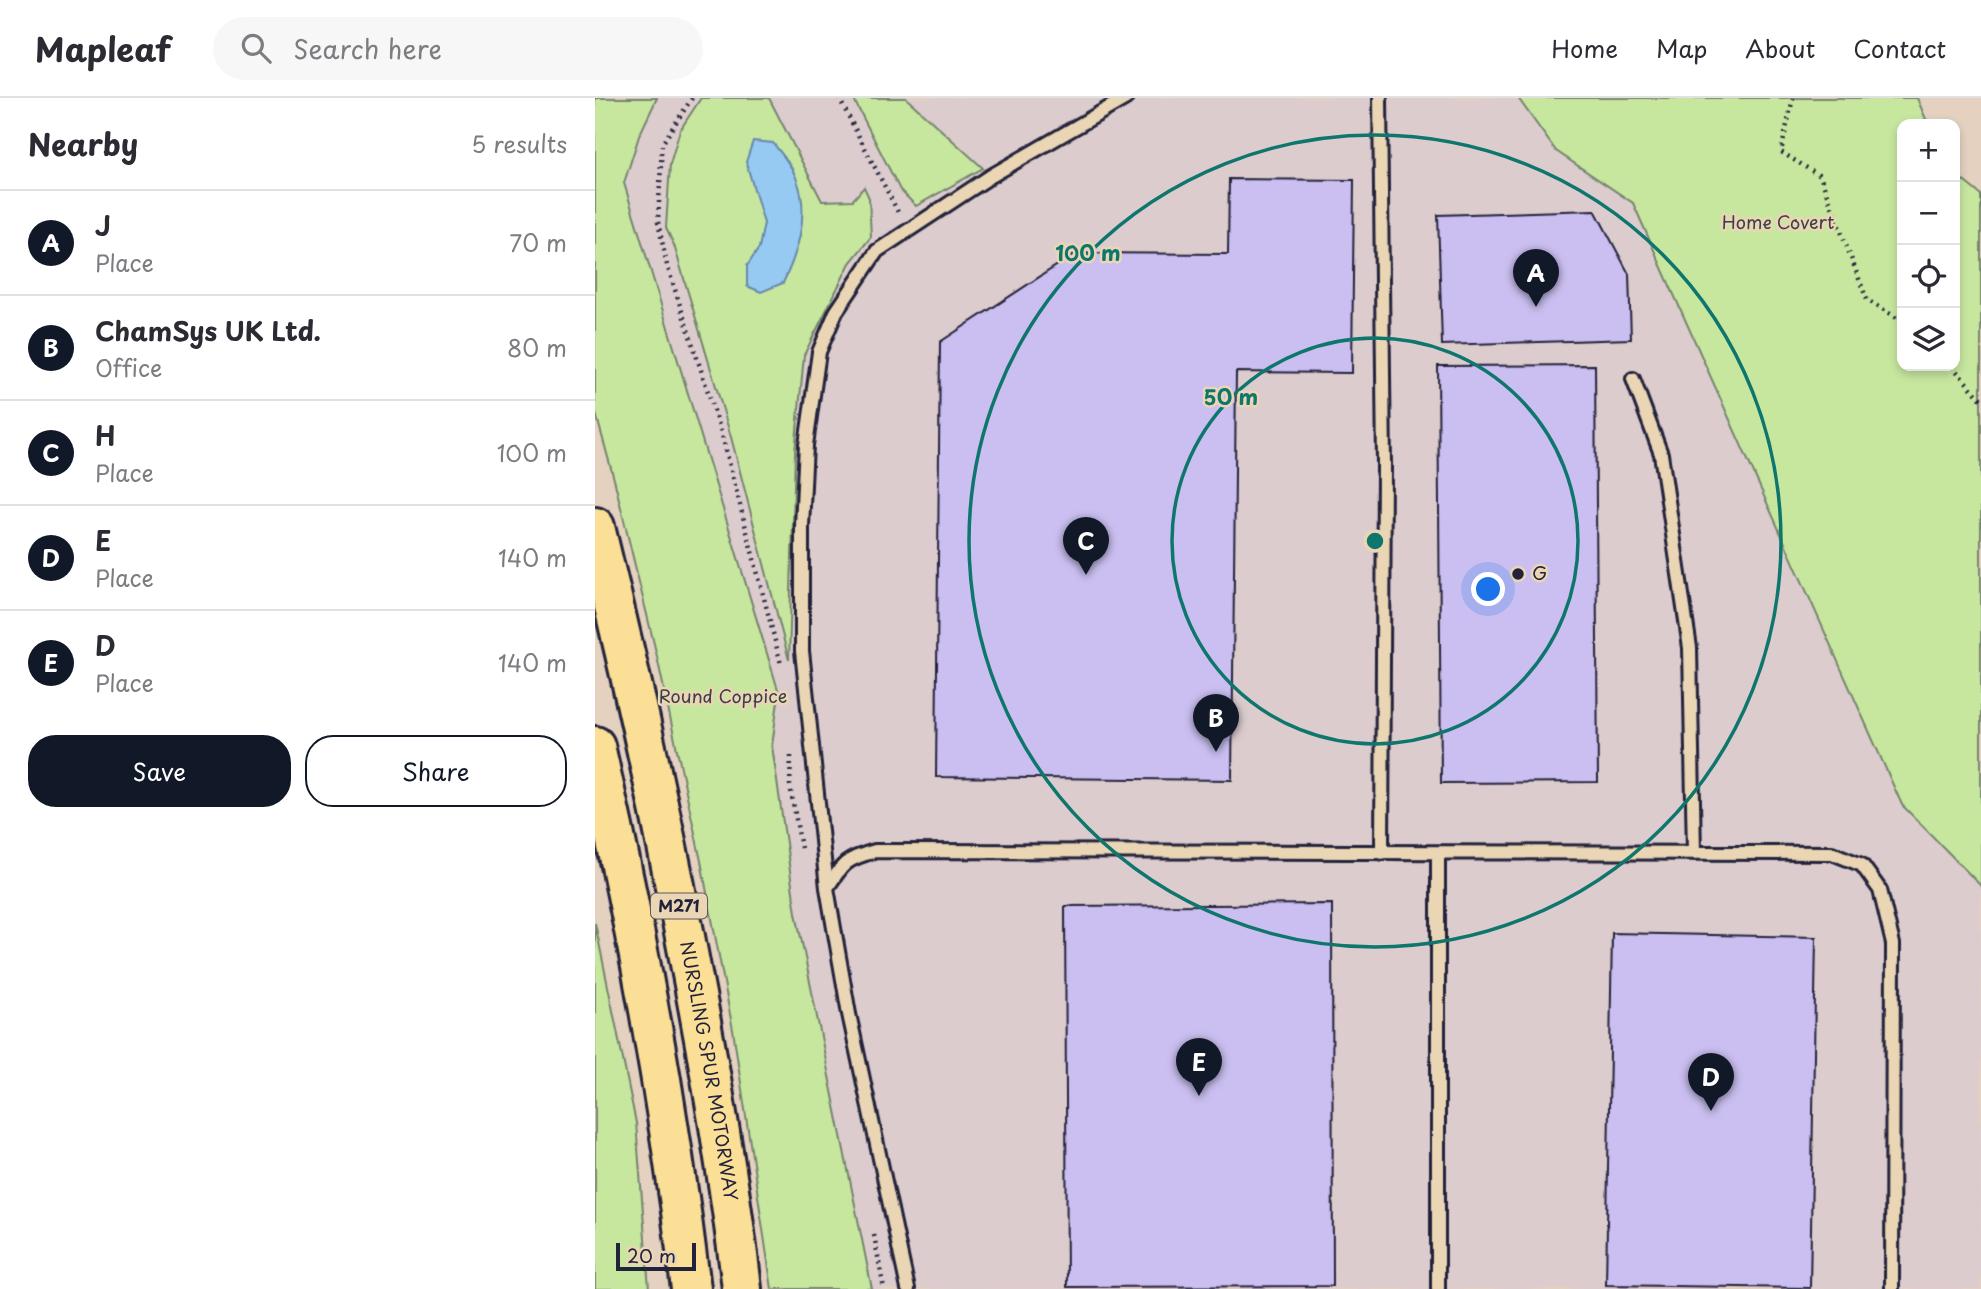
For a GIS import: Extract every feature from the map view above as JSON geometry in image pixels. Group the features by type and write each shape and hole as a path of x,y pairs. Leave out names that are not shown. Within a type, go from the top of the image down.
{"highway":[{"name":"NURSLING SPUR MOTORWAY","path":"595,527 656,788 682,918 708,1061 742,1289"},
{"name":"M271","path":"595,746 641,960 679,1190 691,1289"}],"lane":[{"path":"908,1289 849,1013 827,888 802,651 802,526 806,445 819,352 835,312 877,251 991,176 1126,98"},
{"path":"1380,98 1384,466 1382,853"},
{"path":"1633,379 1661,454 1690,648 1694,853"},
{"path":"827,888 842,864 859,855 876,851 1832,853 1862,865 1880,890 1893,944 1892,1289"},
{"path":"1438,853 1438,1289"}],"path":[{"path":"692,98 662,144 658,222 667,265 722,435 782,670"},
{"path":"839,98 907,230"},
{"path":"1793,98 1781,152 1820,176 1867,300 1897,318"},
{"path":"1956,371 1981,399"},
{"path":"792,748 790,785 801,854"},
{"path":"874,1235 884,1289"}],"shaded area":[{"path":"638,98 1518,98 1556,151 1633,203 1902,805 1981,886 1981,1289 872,1289 796,913 772,746 779,693 624,183"}],"green space":[{"name":"Round Coppice","path":"595,98 657,98 639,136 624,183 779,693 772,746 796,913 872,1289 772,1289 733,1030 701,861 656,652 595,410"},
{"path":"701,98 769,98 822,201 853,200 864,187 869,198 871,237 850,263 804,355 795,452 789,660 731,437 674,245 666,228 670,164 680,130"},
{"path":"853,98 906,98 983,168 916,206 900,190"},
{"name":"Home Covert","path":"1518,98 1917,98 1926,119 1897,119 1897,371 1960,371 1960,178 1981,195 1981,886 1902,805 1633,203 1556,151"},
{"path":"595,923 636,1123 649,1289 595,1289"}],"water":[{"path":"753,141 773,143 783,156 797,180 802,206 801,233 783,283 761,292 747,286 747,266 759,248 764,223 746,162"}],"building":[{"path":"1229,179 1354,180 1352,373 1236,372 1232,780 936,777 940,342 1076,253 1228,254"},
{"path":"1595,210 1629,274 1631,339 1442,345 1438,215"},
{"name":"G","path":"1595,365 1598,782 1441,783 1438,366"},
{"path":"1332,904 1333,1286 1067,1287 1065,906"},
{"path":"1612,933 1816,937 1810,1288 1606,1285"}],"place":[{"name":"J","path":"1536,307"},
{"name":"G","path":"1518,574"},
{"name":"H","path":"1086,575"},
{"name":"ChamSys UK Ltd.","path":"1216,752"},
{"name":"D","path":"1199,1096"},
{"name":"E","path":"1711,1111"}]}
